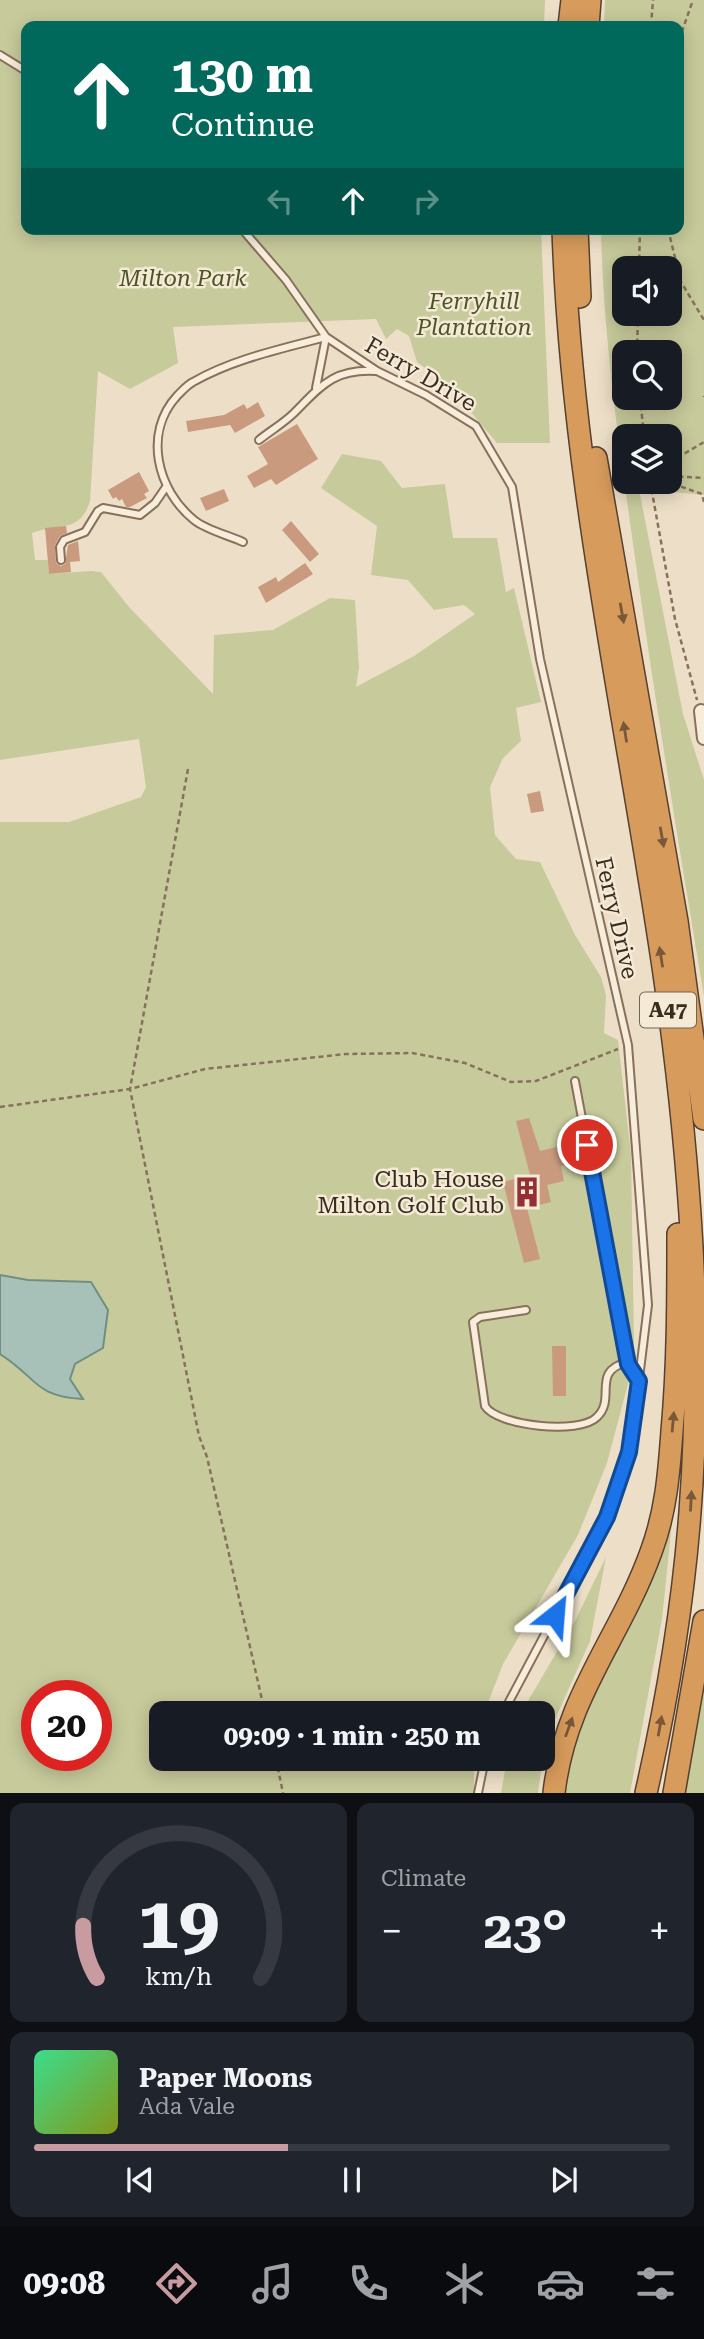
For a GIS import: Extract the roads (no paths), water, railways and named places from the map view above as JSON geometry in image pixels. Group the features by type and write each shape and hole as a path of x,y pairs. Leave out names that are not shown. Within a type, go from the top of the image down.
{"highway":[{"path":"570,21 572,0"},
{"path":"588,21 590,0"},
{"name":"A47","path":"563,235 569,341 587,497 663,968 691,1219 695,1312 691,1499 677,1629 646,1793"},
{"name":"A47","path":"577,235 582,325 592,428 677,921 704,1119"},
{"name":"A47","path":"554,1793 565,1737 582,1690 651,1552 667,1495 678,1322 677,1081"},
{"path":"674,1793 704,1621"}],"street":[{"path":"701,711 704,738"}],"lane":[{"path":"0,55 21,68"},
{"name":"Ferry Drive","path":"247,235 286,281 326,337 377,371 426,395 476,426 512,487 540,659 628,1045 648,1305 629,1452 607,1517 509,1701"},
{"path":"243,542 194,520 166,488 158,458 160,425 167,408 190,383 244,359 326,337 316,388"},
{"path":"258,440 293,414 316,388 344,374 361,370 377,371"},
{"path":"61,560 60,547 64,540 85,532 97,511 103,508 140,515 155,503 166,488"},
{"path":"575,1081 628,1362 639,1381"},
{"path":"526,1310 480,1317 473,1322 485,1406 493,1415 520,1422 567,1427 592,1421 599,1416 603,1407 606,1378 610,1370 616,1365 628,1362"},
{"path":"478,1793 483,1771"}],"water":[{"path":"0,1275 28,1280 91,1282 108,1310 103,1348 75,1364 70,1379 83,1399 45,1390 0,1354"}],"place":[{"name":"Club House Milton Golf Club","path":"527,1192"}],"park label":[{"name":"Milton Park","path":"183,278"},
{"name":"Ferryhill Plantation","path":"474,314"}]}
